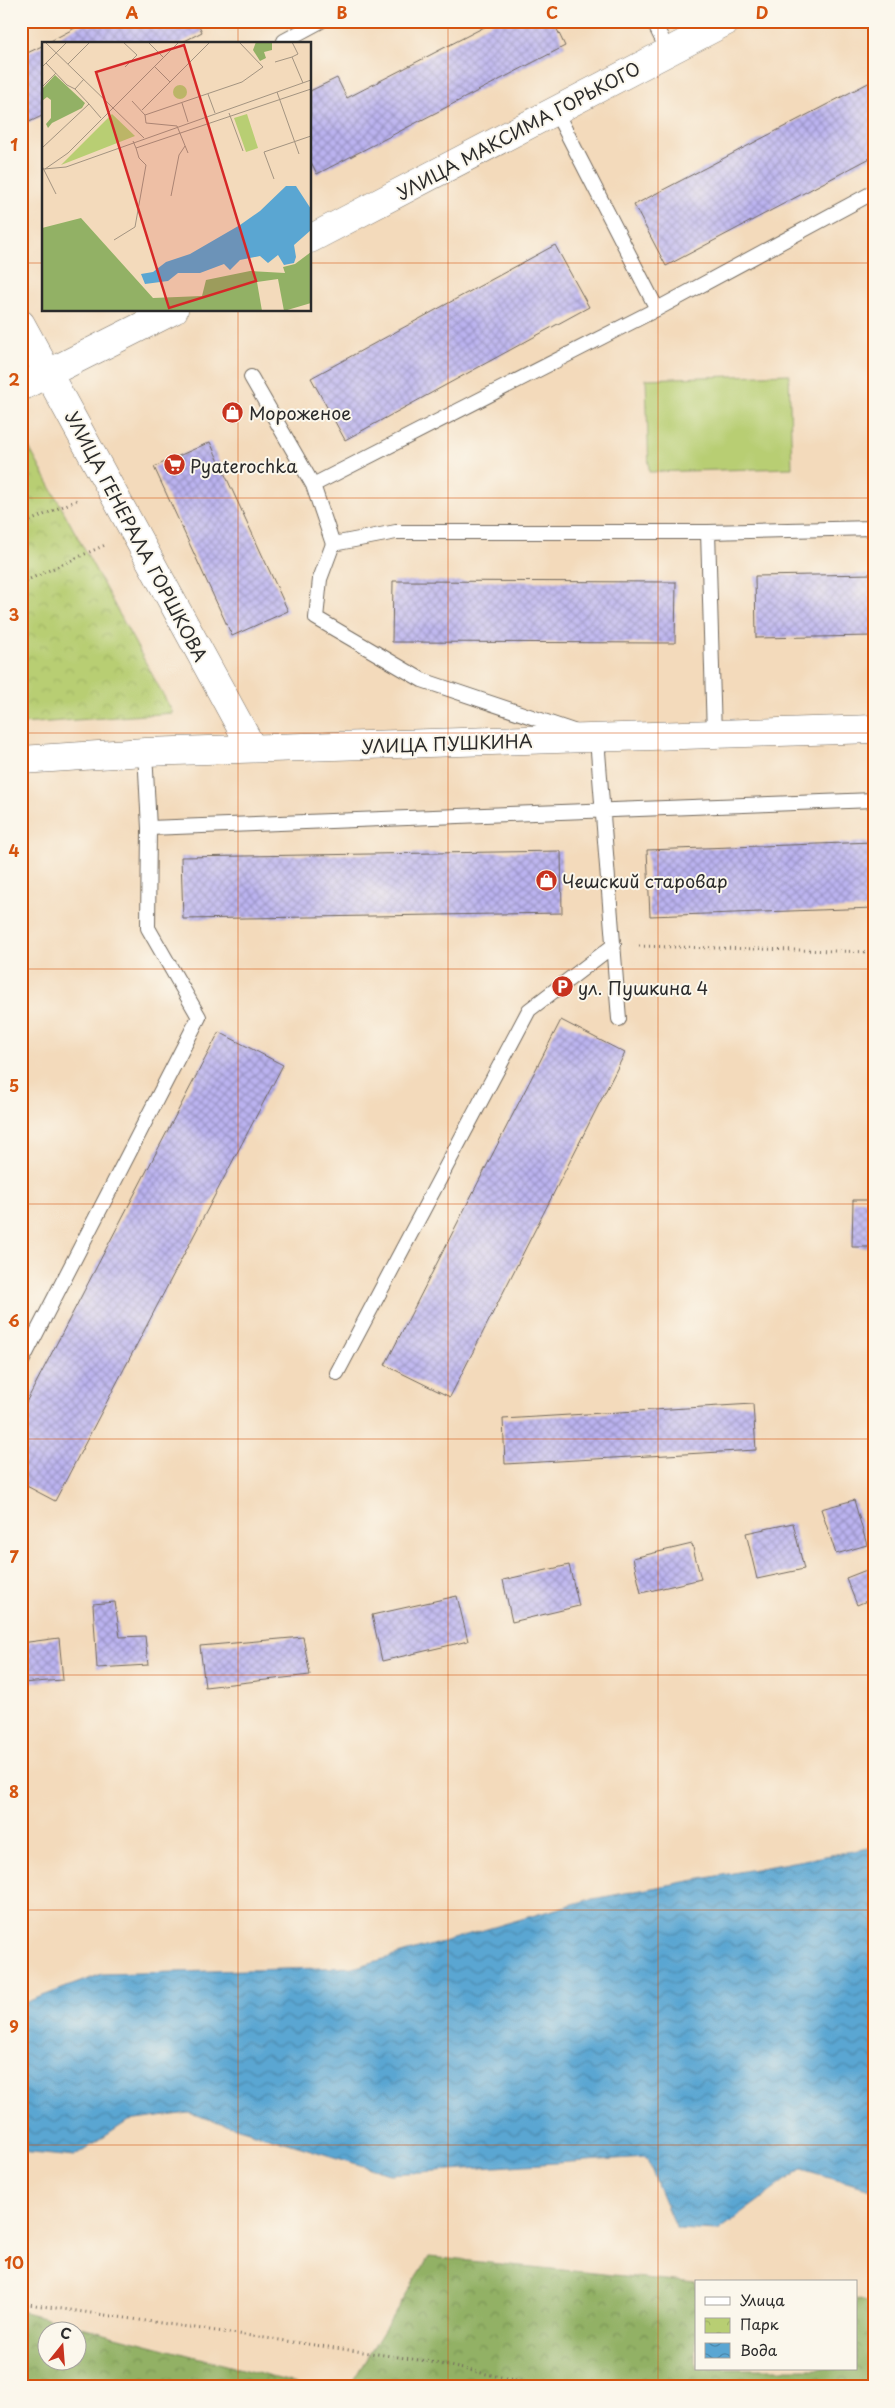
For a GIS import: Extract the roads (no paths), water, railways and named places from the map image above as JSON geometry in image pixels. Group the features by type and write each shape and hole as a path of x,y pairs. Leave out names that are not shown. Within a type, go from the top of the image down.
{"street":[{"name":"УЛИЦА МАКСИМА ГОРЬКОГО","path":"311,239 727,21"},
{"path":"21,387 172,311"},
{"name":"УЛИЦА ГЕНЕРАЛА ГОРШКОВА","path":"21,324 252,748"},
{"name":"УЛИЦА ПУШКИНА","path":"21,760 145,752 597,739 874,728"}],"lane":[{"path":"284,42 321,21"},
{"path":"653,21 668,51"},
{"path":"555,110 657,309"},
{"path":"313,485 657,309 874,192"},
{"path":"251,377 313,485 333,544 320,579 316,618 422,680 597,739 620,1019"},
{"path":"333,544 396,532 708,532 874,528"},
{"path":"708,532 714,734"},
{"path":"21,1363 199,1017 148,928 149,828 145,752"},
{"path":"149,828 874,800"},
{"path":"337,1374 529,1010 614,945"}],"water":[{"path":"874,1847 874,2190 801,2169 718,2231 676,2229 646,2157 390,2174 189,2113 128,2121 74,2157 21,2152 21,2004 102,1974 356,1967 587,1900"}],"place":[{"name":"Мороженое","path":"233,412"},
{"name":"Pyaterochka","path":"174,465"},
{"name":"Чешский старовар","path":"546,880"},
{"name":"ул. Пушкина 4","path":"562,987"}]}
